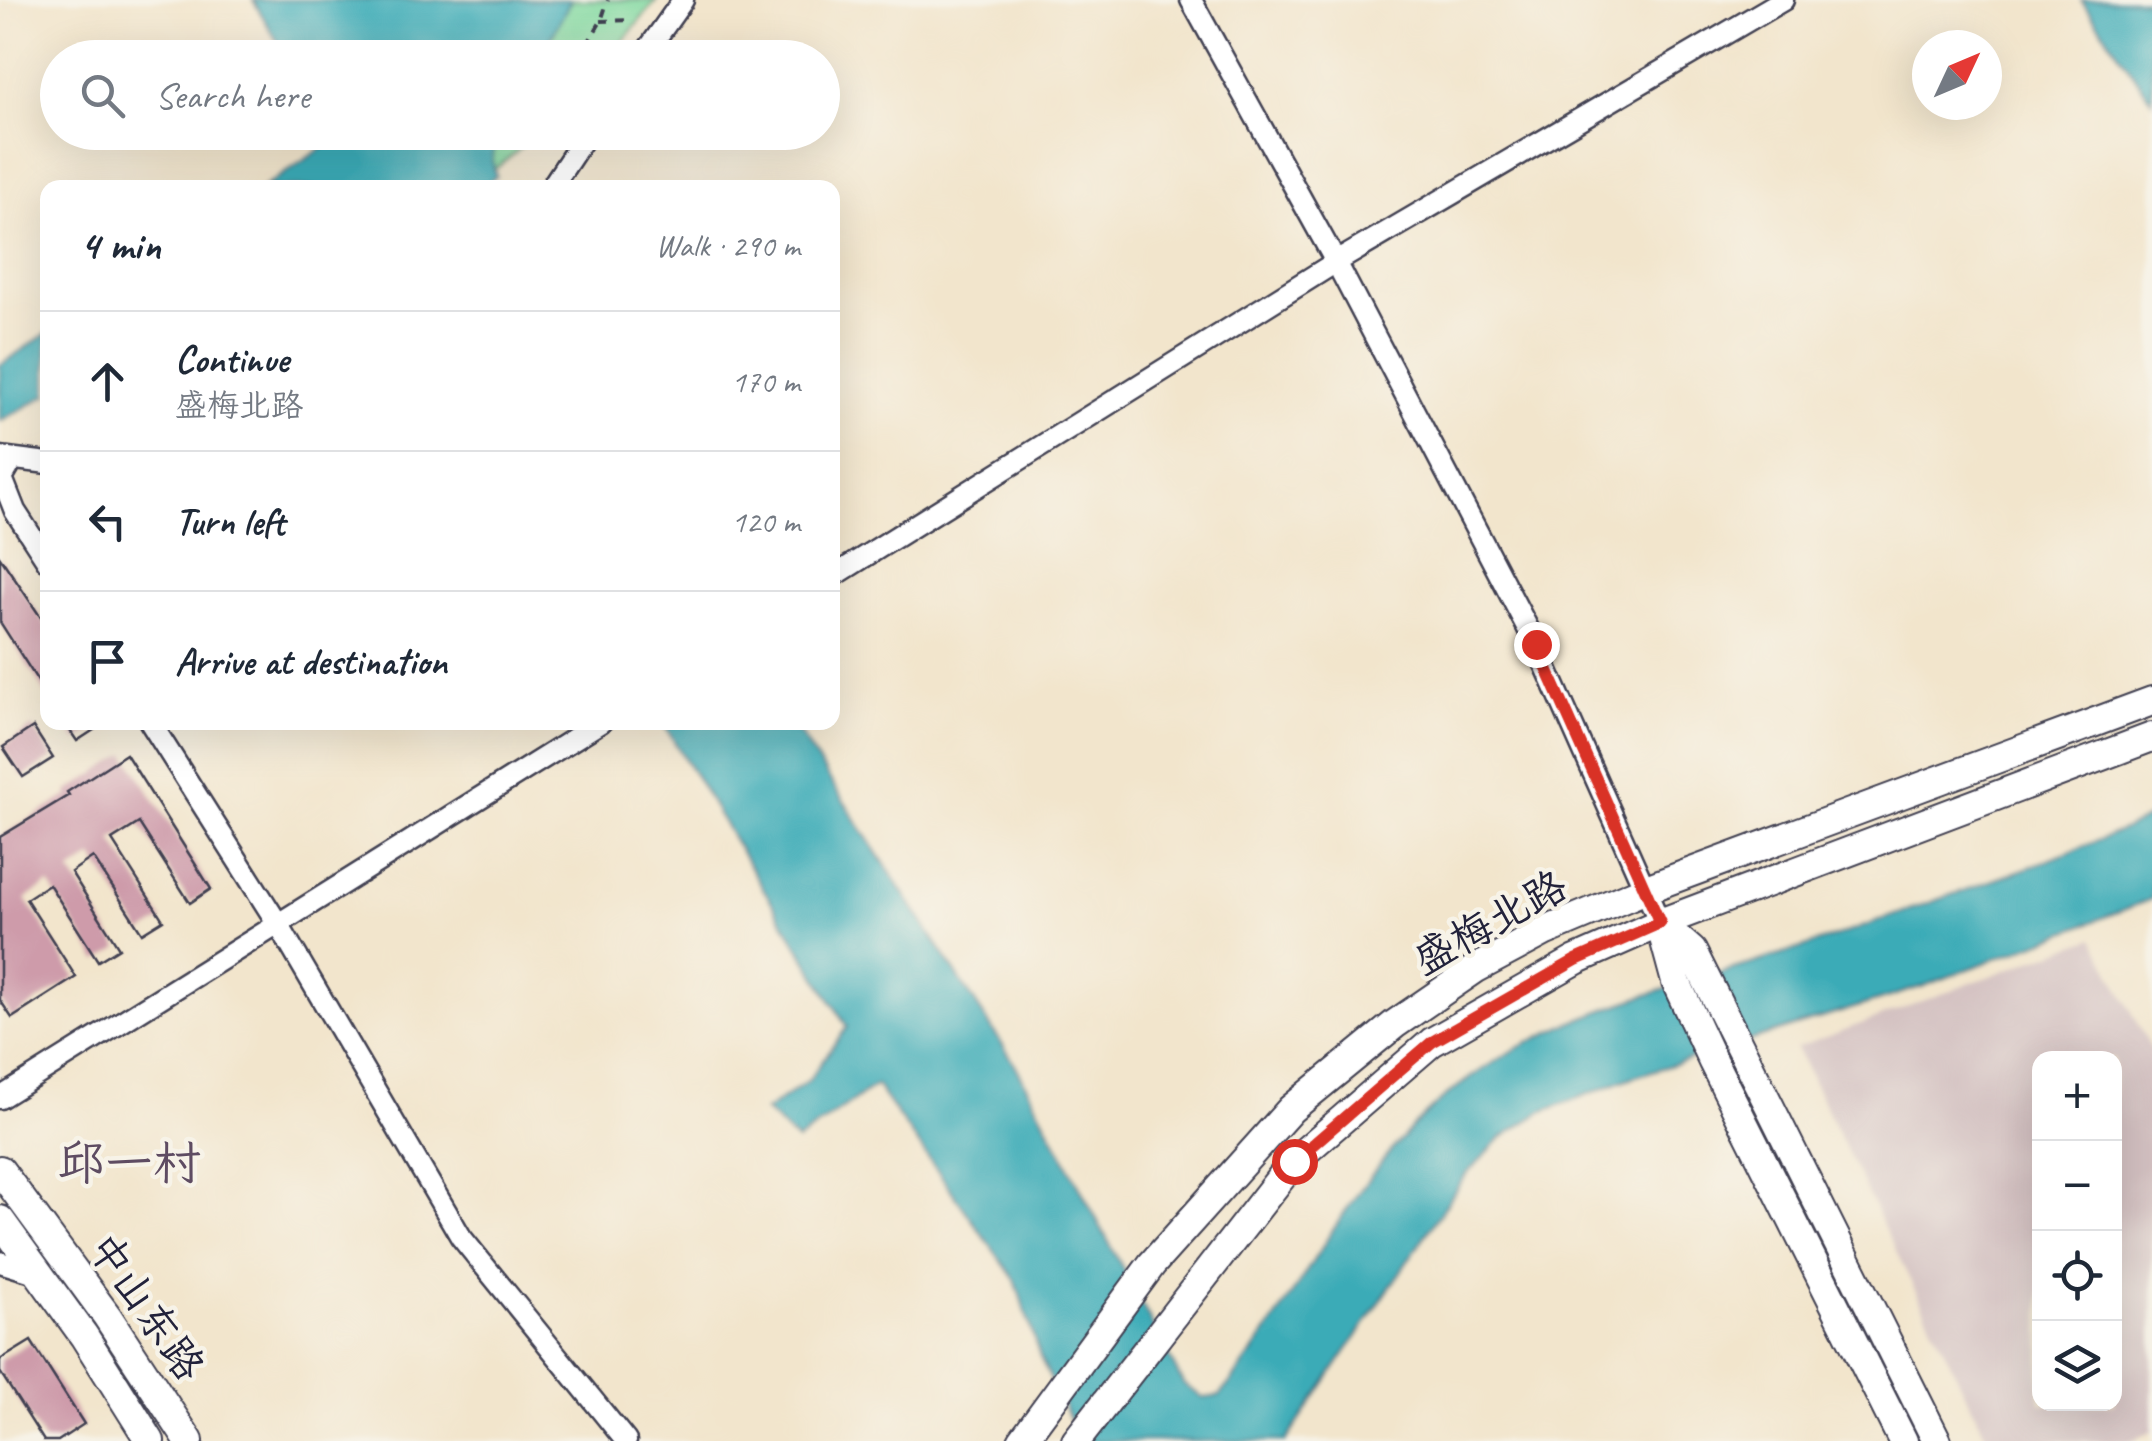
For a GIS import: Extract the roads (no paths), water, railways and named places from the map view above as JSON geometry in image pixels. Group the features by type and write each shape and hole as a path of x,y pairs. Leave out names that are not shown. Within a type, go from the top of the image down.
{"main road":[{"name":"盛梅北路","path":"1022,1441 1152,1264 1291,1109 1395,1024 1475,969 1546,931 1646,889 2152,700"},
{"name":"盛梅北路","path":"1076,1441 1294,1161 1432,1042 1576,960 1660,923 2152,737"},
{"path":"1660,923 1676,982 1713,1062 1903,1441"},
{"path":"1660,923 1692,951 1937,1441"},
{"name":"中山东路","path":"0,1170 106,1316 189,1441"},
{"name":"中山东路","path":"0,1220 84,1336 150,1441"}],"street":[{"path":"655,40 683,0"},
{"path":"1192,0 1336,262 1536,644 1660,923"},
{"path":"840,572 1336,262 1784,0"},
{"path":"557,180 576,150"},
{"path":"40,462 7,458 2,478 15,511 40,550"},
{"path":"155,730 278,924 461,1237 626,1441"},
{"path":"0,1098 587,730"},
{"path":"0,1262 39,1274"}],"water":[{"path":"253,0 571,0 550,40 276,40"},
{"path":"2081,0 2152,0 2152,100"},
{"path":"319,150 493,150 496,176 492,180 274,180"},
{"path":"40,338 40,399 0,421 0,365"},
{"path":"667,730 798,730 1015,1064 1184,1385 1204,1398 1219,1396 1272,1325 1344,1213 1398,1143 1467,1080 1508,1054 1594,1014 1842,934 2051,859 2152,816 2152,899 1924,986 1633,1077 1541,1112 1500,1139 1466,1175 1286,1441 1080,1441 1040,1357 1015,1280 876,1085 797,1141 765,1111 808,1081 847,1027"}],"district":[{"name":"邱一村","path":"129,1163"}]}
